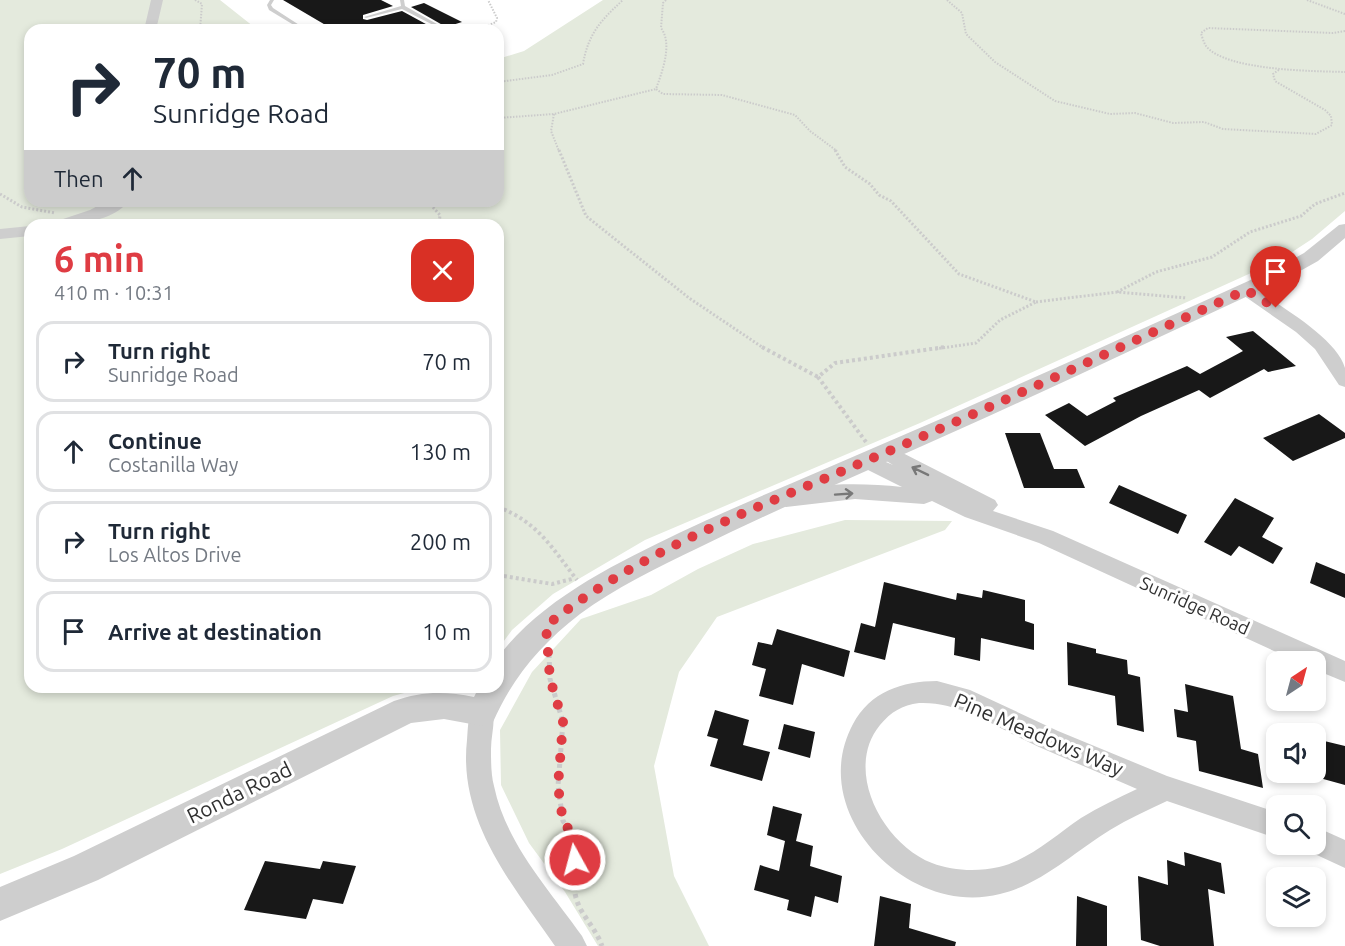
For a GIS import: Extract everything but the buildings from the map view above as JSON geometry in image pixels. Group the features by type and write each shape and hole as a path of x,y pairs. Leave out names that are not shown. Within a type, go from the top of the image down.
{"street":[{"path":"151,24 157,0"},
{"path":"83,219 108,207"},
{"path":"504,672 582,586 648,560 766,503 877,456 1246,290 1311,257 1345,229"},
{"path":"0,234 24,232"},
{"path":"1246,290 1302,328 1321,345 1345,381"},
{"name":"Sunridge Road","path":"877,456 972,512 1046,537 1345,672"},
{"name":"Sunridge Road","path":"877,456 904,463 1009,515 1046,537"},
{"path":"766,503 806,496 892,492 923,497 972,512"},
{"name":"Pine Meadows Way","path":"1166,788 1102,820 1017,875 987,883 950,881 920,872 891,849 860,806 853,785 851,764 859,733 885,703 914,693 937,692 961,698 1049,739 1166,788 1266,822"},
{"path":"488,700 478,735 478,767 486,810 497,839 520,876 548,910 572,946"},
{"name":"Ronda Road","path":"0,904 86,868 405,711 422,706 488,700"},
{"path":"1326,845 1345,854"}],"lane":[{"path":"272,0 269,5 271,9 295,24"},
{"path":"402,0 403,7"},
{"path":"366,17 403,7 435,24"}],"path":[{"path":"195,0 202,3 201,24"},
{"path":"488,0 497,18 496,22 491,24"},
{"path":"504,81 563,73 583,64 587,42 609,13 623,0"},
{"path":"656,89 664,67 666,35 662,28 663,3 666,0"},
{"path":"947,0 962,13 966,34 995,62 1055,101 1110,114 1135,113 1173,123 1193,120 1223,129 1276,133 1316,134 1332,125 1331,116 1320,104 1295,94 1275,81 1273,74 1280,69"},
{"path":"1306,0 1345,14"},
{"path":"1345,31 1333,33 1208,28 1201,33 1201,40 1205,48 1219,57 1280,69 1345,72"},
{"path":"504,118 554,114 619,100 656,89"},
{"path":"656,89 663,94 722,95 795,115 810,131 838,152 845,167 870,184 879,195 891,201 903,216 926,236 958,274 1036,302"},
{"path":"554,114 550,131 586,216 688,298 761,347 818,377 877,456"},
{"path":"1117,292 1156,272 1212,257 1250,232 1301,216 1315,204 1345,193"},
{"path":"0,194 22,207 86,218"},
{"path":"818,377 835,363 976,343 1000,320 1036,302 1117,292 1220,302"},
{"path":"504,509 533,523 582,586"},
{"path":"504,576 552,584 582,586"},
{"path":"546,626 550,679 563,722 558,786 563,822 578,841 572,879 581,909 597,931 602,946"}],"shaded area":[{"path":"0,0 220,0 250,24 24,24 24,207 504,207 504,57 524,51 603,0 1345,0 1345,211 1312,239 1280,260 920,423 645,540 553,594 512,630 504,641 504,219 24,219 24,693 404,693 393,696 62,849 0,874"},
{"path":"845,520 952,521 945,530 717,617 679,672 654,766 674,876 709,946 598,946 565,892 529,843 501,785 500,730 532,672 581,619 651,595 698,569 753,544"}],"route":[{"path":"575,860 578,841 563,822 558,786 563,722 550,679 546,626 572,605 648,560 766,503 886,452 1246,290 1276,308"}]}
